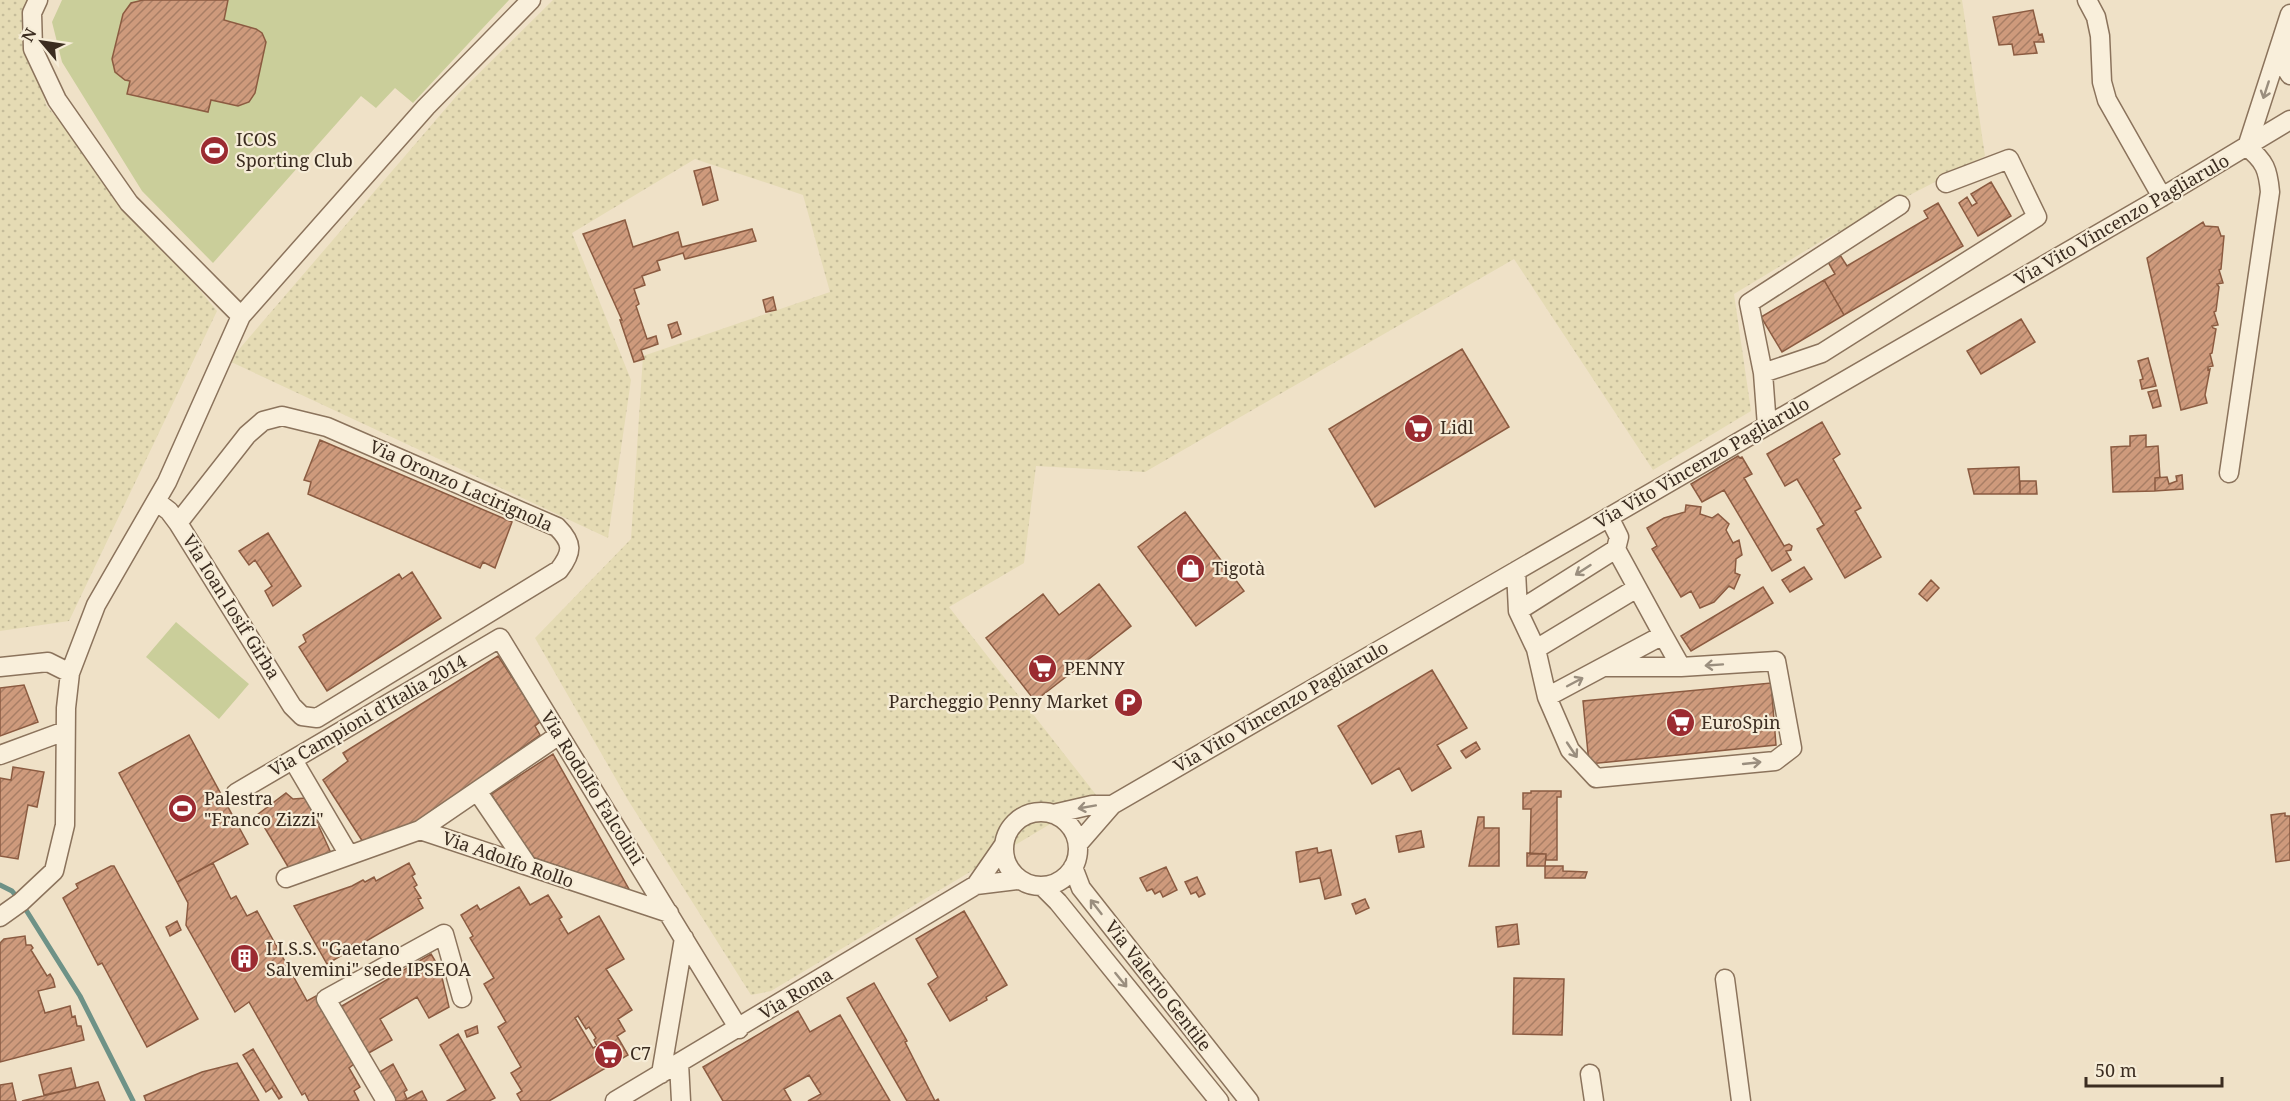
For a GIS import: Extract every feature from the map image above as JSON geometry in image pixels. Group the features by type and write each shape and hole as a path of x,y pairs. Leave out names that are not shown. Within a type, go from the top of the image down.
{"street":[{"path":"38,0 32,13 33,49 57,100 129,204 241,316"},
{"path":"0,917 21,902 54,871 65,825 65,731 70,673 96,605 167,482 241,316 426,106 531,0"},
{"path":"2087,0 2097,16 2102,81 2107,100 2162,197"},
{"path":"2229,473 2270,192 2268,171 2258,155 2247,147 2290,14"},
{"path":"2283,36 2285,67 2290,75"},
{"name":"Via Vito Vincenzo Pagliarulo","path":"1078,844 1112,805 2162,197 2290,120"},
{"path":"1763,373 1822,353 2037,217 2009,159 1946,183"},
{"path":"1767,426 1763,373 1749,303 1900,206"},
{"name":"Via Oronzo Lacirignola","path":"178,523 247,435 263,421 282,416 327,427 557,527 566,537 570,548 567,561 559,570 317,718 302,716"},
{"name":"Via Ioan Iosif Girba","path":"156,501 169,511 178,523 292,706 302,716"},
{"path":"1609,517 1619,537 1616,549 1681,667"},
{"path":"1518,611 1616,549"},
{"path":"1516,571 1518,611 1536,649 1546,697 1570,750 1596,778 1775,761 1792,748 1776,661 1681,667 1602,667"},
{"path":"1536,649 1637,588"},
{"path":"1546,697 1663,635"},
{"name":"Via Rodolfo Falcolini","path":"500,638 740,1029"},
{"name":"Via Campioni d'Italia 2014","path":"236,793 500,638"},
{"path":"0,667 48,662 70,673"},
{"path":"0,755 65,731"},
{"path":"420,830 559,735"},
{"path":"293,760 349,855"},
{"path":"477,791 528,866"},
{"name":"Via Vito Vincenzo Pagliarulo","path":"1053,814 1092,805 1112,805"},
{"path":"1035,812 1053,814 1068,823 1078,844 1073,867 1066,877 1055,884 1043,887 1018,880 1009,870 1004,859 1003,846 1006,834 1023,816 1035,812"},
{"name":"Via Adolfo Rollo","path":"286,878 420,830 669,913"},
{"name":"Via Roma","path":"615,1101 740,1029 976,885 1003,846"},
{"name":"Via Valerio Gentile","path":"1073,867 1081,888 1249,1101"},
{"name":"Via Roma","path":"976,885 1018,880"},
{"name":"Via Valerio Gentile","path":"1043,887 1058,902 1219,1101"},
{"path":"386,1101 326,999 444,934 462,999"},
{"path":"661,1074 684,938"},
{"path":"1725,978 1741,1101"},
{"path":"679,1064 681,1096 698,1101"},
{"path":"1590,1074 1594,1101"}],"shaded area":[{"path":"0,0 31,0 23,19 46,105 217,311 69,621 0,631"},
{"path":"553,0 1962,0 1985,156 1825,239 1734,294 1751,411 1653,470 1514,259 1145,472 1036,466 1024,563 949,607 1097,796 771,991 751,995 628,800 535,638 631,539 643,356 830,292 803,195 695,159 572,233 631,380 608,538 229,361 459,93"}],"green space":[{"name":"ICOS Sporting Club","path":"62,0 509,0 413,103 395,88 376,108 361,96 213,263 142,191 62,62 52,22"},
{"path":"176,622 249,684 219,719 146,657"}],"building":[{"path":"143,0 228,0 224,20 256,29 262,33 266,42 255,93 249,102 238,106 211,100 208,112 127,94 130,81 115,72 112,59 123,14 131,3"},
{"path":"2033,10 2039,35 2042,34 2044,42 2034,42 2037,53 2014,55 2012,44 1999,45 1993,17"},
{"path":"710,167 718,200 703,205 694,171"},
{"path":"1991,182 2011,216 1978,236 1959,203 1967,197 1972,206 1977,203 1971,194"},
{"path":"1938,203 1963,246 1844,315 1824,280 1835,274 1828,262 1840,255 1847,266 1928,218 1924,211"},
{"path":"625,220 633,247 678,232 682,247 752,229 756,241 685,259 683,253 657,261 660,270 642,276 645,285 634,289 639,304 636,306 647,339 656,336 658,344 641,350 644,359 634,362 620,320 622,320 583,234"},
{"path":"2203,222 2205,226 2218,227 2221,236 2224,236 2221,269 2219,270 2223,283 2217,284 2219,287 2214,312 2218,325 2212,326 2216,329 2210,354 2213,366 2208,367 2208,370 2210,369 2205,395 2207,403 2181,410 2147,258"},
{"path":"1824,280 1844,315 1782,352 1761,317"},
{"path":"773,297 776,310 766,312 763,300"},
{"path":"2021,319 2035,342 1981,374 1967,351"},
{"path":"677,322 681,334 672,338 668,325"},
{"name":"Lidl","path":"1462,349 1509,427 1375,507 1329,429"},
{"path":"2148,358 2156,386 2142,389 2140,380 2143,379 2138,361"},
{"path":"2157,390 2161,406 2153,408 2148,392"},
{"path":"1822,422 1840,454 1833,459 1861,508 1855,511 1881,557 1845,578 1817,529 1824,525 1797,479 1785,486 1767,454"},
{"path":"2146,435 2146,447 2158,446 2160,478 2155,478 2155,491 2113,492 2111,447 2130,446 2130,436"},
{"path":"320,440 512,522 495,568 483,562 480,568 308,494 311,482 304,480"},
{"path":"1738,456 1742,457 1752,474 1744,478 1784,546 1789,544 1792,546 1791,550 1786,551 1791,560 1772,571 1724,490 1702,502 1691,484"},
{"path":"2019,467 2020,494 1974,494 1968,469"},
{"path":"2182,475 2183,489 2155,491 2155,478 2167,477 2169,484 2177,481 2176,476"},
{"path":"2020,481 2036,481 2037,494 2020,494"},
{"path":"1686,505 1701,507 1700,514 1712,518 1718,514 1729,524 1726,530 1733,543 1739,540 1742,555 1736,559 1735,573 1740,575 1734,589 1729,586 1714,602 1700,608 1691,591 1681,597 1652,549 1657,546 1647,528 1664,518 1685,512"},
{"name":"Tigotà","path":"1185,512 1244,591 1196,626 1138,547"},
{"path":"268,533 301,586 273,606 265,591 272,586 255,560 249,565 239,551"},
{"path":"1804,567 1812,579 1790,592 1782,580"},
{"path":"412,572 441,618 327,691 299,647 306,642 303,635 399,574 402,579"},
{"path":"1931,580 1939,588 1927,601 1919,594"},
{"name":"PENNY","path":"1099,584 1131,626 1035,701 986,638 1043,594 1059,615"},
{"path":"1763,587 1773,603 1691,651 1681,636"},
{"path":"498,656 541,721 535,726 540,735 420,821 363,842 323,780 348,761 343,753"},
{"path":"1432,670 1467,728 1437,745 1451,768 1412,791 1399,768 1372,784 1338,726"},
{"name":"EuroSpin","path":"1771,683 1776,745 1589,764 1583,701"},
{"path":"24,685 38,722 0,736 0,688"},
{"name":"Palestra \"Franco Zizzi\"","path":"189,735 248,844 177,882 119,773"},
{"path":"1476,742 1480,749 1466,758 1461,751"},
{"path":"553,754 630,891 532,857 491,794"},
{"path":"13,767 44,772 37,807 28,805 18,859 0,856 0,778 11,780"},
{"path":"1531,791 1561,791 1561,797 1557,797 1557,860 1546,860 1546,854 1530,854 1531,809 1523,809 1523,793 1531,793"},
{"path":"286,793 293,799 306,798 331,853 290,870 257,815"},
{"path":"2285,813 2285,816 2290,816 2290,860 2276,862 2271,815"},
{"path":"1478,817 1484,817 1484,828 1499,828 1499,866 1469,866"},
{"path":"1421,831 1424,847 1399,852 1396,836"},
{"path":"1317,848 1318,853 1331,850 1341,895 1325,899 1320,878 1300,882 1296,852"},
{"path":"1527,853 1546,854 1545,866 1527,866"},
{"name":"I.I.S.S. \"Gaetano Salvemini\" sede IPSEOA","path":"213,863 231,899 236,896 247,916 257,911 307,1001 316,996 354,1064 349,1068 360,1087 354,1091 359,1101 309,1101 305,1093 302,1095 249,1002 235,1012 186,925 188,903 177,882"},
{"path":"409,863 415,874 412,876 417,885 414,887 421,898 418,899 423,908 327,964 294,906 363,880 365,882 374,877 376,881"},
{"path":"114,866 198,1019 147,1047 102,963 98,965 63,898 78,888 76,884"},
{"path":"1545,866 1563,866 1563,871 1587,872 1585,878 1545,878"},
{"path":"1166,867 1177,890 1163,897 1160,891 1155,894 1152,889 1147,891 1140,878"},
{"path":"1197,877 1205,894 1199,897 1196,892 1191,894 1185,882"},
{"path":"519,887 530,905 548,895 562,917 559,919 568,934 599,916 624,959 606,969 632,1010 618,1019 625,1031 617,1036 628,1055 549,1101 521,1101 517,1094 522,1091 511,1073 521,1067 498,1027 506,1022 484,984 494,978 470,938 473,936 461,915 477,905 480,910","holes":["578,1016 586,1029 589,1027 596,1038 594,1040 597,1046 593,1048 575,1018"]},
{"path":"1365,899 1369,908 1356,914 1352,904"},
{"path":"964,911 1007,985 986,997 987,1000 950,1021 928,984 938,977 916,939"},
{"path":"177,921 181,930 170,936 166,927"},
{"path":"1517,924 1519,944 1498,947 1496,927"},
{"path":"25,936 26,945 31,945 33,948 31,950 47,976 50,974 53,979 55,987 38,991 45,1013 70,1006 72,1017 75,1016 77,1026 81,1026 84,1040 0,1062 0,943 4,939"},
{"path":"431,954 440,969 449,1007 429,1018 417,997 380,1019 392,1040 367,1054 340,1007"},
{"path":"1514,978 1564,979 1562,1035 1513,1034"},
{"path":"874,983 907,1041 905,1042 935,1101 907,1101 847,998"},
{"path":"798,1011 810,1032 840,1015 890,1101 808,1101 821,1094 809,1075 784,1089 791,1101 723,1101 703,1067"},
{"path":"477,1026 478,1033 467,1037 465,1031"},
{"path":"458,1034 495,1098 489,1101 447,1101 466,1090 440,1045"},
{"path":"253,1049 282,1097 279,1099 272,1088 266,1092 243,1055"},
{"path":"237,1063 259,1101 146,1101 144,1096 202,1072"},
{"path":"393,1064 407,1090 404,1092 407,1099 404,1101 394,1101 378,1073"},
{"path":"71,1068 76,1088 44,1095 39,1075"},
{"path":"98,1082 105,1101 22,1101 76,1088"},
{"path":"12,1083 16,1101 0,1101 0,1085"},
{"path":"422,1091 427,1101 404,1101 407,1099"}],"waterway":[{"path":"0,885 12,891 21,902 80,996 133,1101"}],"place":[{"name":"ICOS Sporting Club","path":"215,150"},
{"name":"Lidl","path":"1419,428"},
{"name":"Tigotà","path":"1191,569"},
{"name":"PENNY","path":"1043,669"},
{"name":"Parcheggio Penny Market","path":"1129,702"},
{"name":"EuroSpin","path":"1680,723"},
{"name":"Palestra \"Franco Zizzi\"","path":"183,809"},
{"name":"I.I.S.S. \"Gaetano Salvemini\" sede IPSEOA","path":"245,959"},
{"name":"C7","path":"609,1054"}]}
